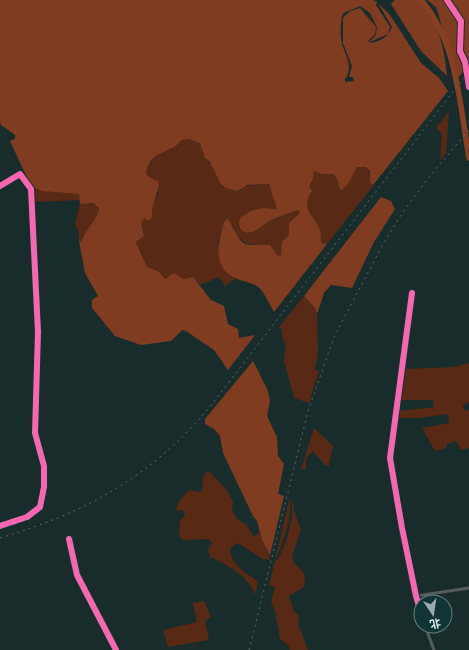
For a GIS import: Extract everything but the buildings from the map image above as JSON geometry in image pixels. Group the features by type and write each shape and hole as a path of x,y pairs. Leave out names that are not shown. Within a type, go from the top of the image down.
{"street":[{"path":"447,0 460,21 460,51 465,62 469,87"},
{"path":"0,186 20,174 31,189 38,332 35,433 44,466 44,487 40,507 27,517 0,526"},
{"path":"412,293 390,458 416,594"},
{"path":"69,539 76,575 116,650"},
{"path":"429,594 469,588"},
{"path":"428,634 434,650"}],"shaded area":[{"path":"0,0 373,0 377,2 376,5 390,27 388,34 392,27 378,3 390,15 421,63 439,78 448,91 373,185 370,183 370,171 366,167 357,167 346,187 340,190 338,181 334,174 322,174 314,171 313,179 309,186 312,191 307,203 309,212 321,231 321,243 327,244 274,312 260,288 239,280 226,272 219,259 218,252 220,237 224,222 228,219 241,241 245,244 270,245 277,255 281,256 282,242 289,234 289,223 300,213 298,210 269,221 255,231 248,233 244,232 239,226 241,217 251,211 263,208 277,209 269,184 247,185 238,191 226,188 220,183 210,162 205,158 200,143 188,139 181,140 173,148 162,152 152,160 148,166 146,174 159,182 152,217 148,221 145,218 141,222 144,236 136,242 137,245 147,267 158,271 165,279 174,273 183,279 193,277 211,300 224,306 228,324 238,329 239,338 255,335 228,370 214,350 186,331 182,330 171,341 141,345 115,336 92,308 92,300 98,296 85,273 79,241 82,242 99,211 99,208 93,203 80,204 79,194 42,191 31,186 10,141 15,139 15,135 1,125","holes":["360,6 370,13 377,27 376,35 370,42 368,41 375,34 376,27 360,8 350,11 343,18 343,43 352,66 349,77 353,77 354,81 345,82 349,64 342,44 341,36 343,13","388,34 379,41 372,43 370,42"]},
{"path":"395,0 418,0 431,15 442,46 447,76 421,51 391,4"},
{"path":"427,0 446,0 460,22 459,50 465,69 458,78 436,7"},
{"path":"448,0 469,0 469,64 467,67 462,49 462,20"},
{"path":"449,111 446,153 440,161 442,134 436,128"},
{"path":"185,138 200,143 206,160 214,168 218,178 225,186 241,191 243,186 269,184 278,209 263,208 246,232 251,233 269,221 298,210 300,213 289,223 289,234 282,242 281,256 277,256 270,245 257,245 243,241 233,225 224,222 218,243 232,277 236,278 225,286 219,277 200,285 193,277 183,279 172,275 165,280 158,271 147,267 136,242 144,236 141,222 151,209 151,206 159,192 146,174 148,168 151,162 161,152"},
{"path":"357,167 367,167 373,186 327,244 321,243 321,231 309,212 307,203 312,191 309,186 314,171 322,174 334,174 338,181 340,190 343,189"},
{"path":"31,186 37,189 49,191 79,194 80,200 33,202"},
{"path":"381,197 391,201 395,209 374,242 352,288 331,285 324,293 317,314 315,308 304,296"},
{"path":"80,204 94,204 100,211 82,242 79,241 79,233 75,224"},
{"path":"304,296 315,308 317,314 318,353 315,370 319,371 309,403 294,398 284,361 286,345 282,337 282,330 279,327"},
{"path":"253,361 268,391 270,400 267,416 277,437 278,456 284,464 278,494 284,496 270,555 262,540 257,521 253,516 223,453 220,436 214,429 205,424 205,419"},
{"path":"469,363 469,402 463,405 464,411 469,410 469,448 461,450 456,441 447,444 446,448 435,451 422,428 449,423 448,414 420,418 397,418 398,411 434,407 433,400 400,400 404,369 454,367"},
{"path":"314,428 333,446 329,466 325,465 313,451 306,458 306,469 301,469"},
{"path":"208,470 226,489 233,501 232,510 237,519 247,525 253,536 257,535 258,531 270,555 269,560 263,559 238,543 230,548 236,564 258,582 255,595 248,582 243,577 231,568 210,557 208,550 212,543 209,539 183,540 179,536 180,520 185,516 183,510 176,511 179,501 189,490 198,492 202,491 203,477"},
{"path":"290,497 287,530 275,560"},
{"path":"292,498 294,511 301,530 292,556 294,564 304,573 305,579 304,587 289,596 294,612 299,615 298,624 308,650 290,650 289,646 280,639 275,611 271,601 275,587 269,585 275,561 279,558 287,539 292,517"},
{"path":"204,601 211,617 205,621 209,640 168,647 163,630 197,622 193,603"}],"waterway":[{"path":"421,0 433,16 450,54 459,96 469,158"}],"railway":[{"path":"0,538 61,517 115,490 163,454 186,433 209,408 469,71"},
{"path":"249,650 308,411 334,337 382,246 403,212 430,176 469,130"}],"cycle path":[{"path":"447,0 461,21 460,51 465,62 469,87"},
{"path":"0,186 20,174 31,189 38,332 35,433 44,466 44,487 40,507 27,517 0,526"},
{"path":"412,293 390,458 416,594"},
{"path":"69,539 77,575 116,650"}]}
